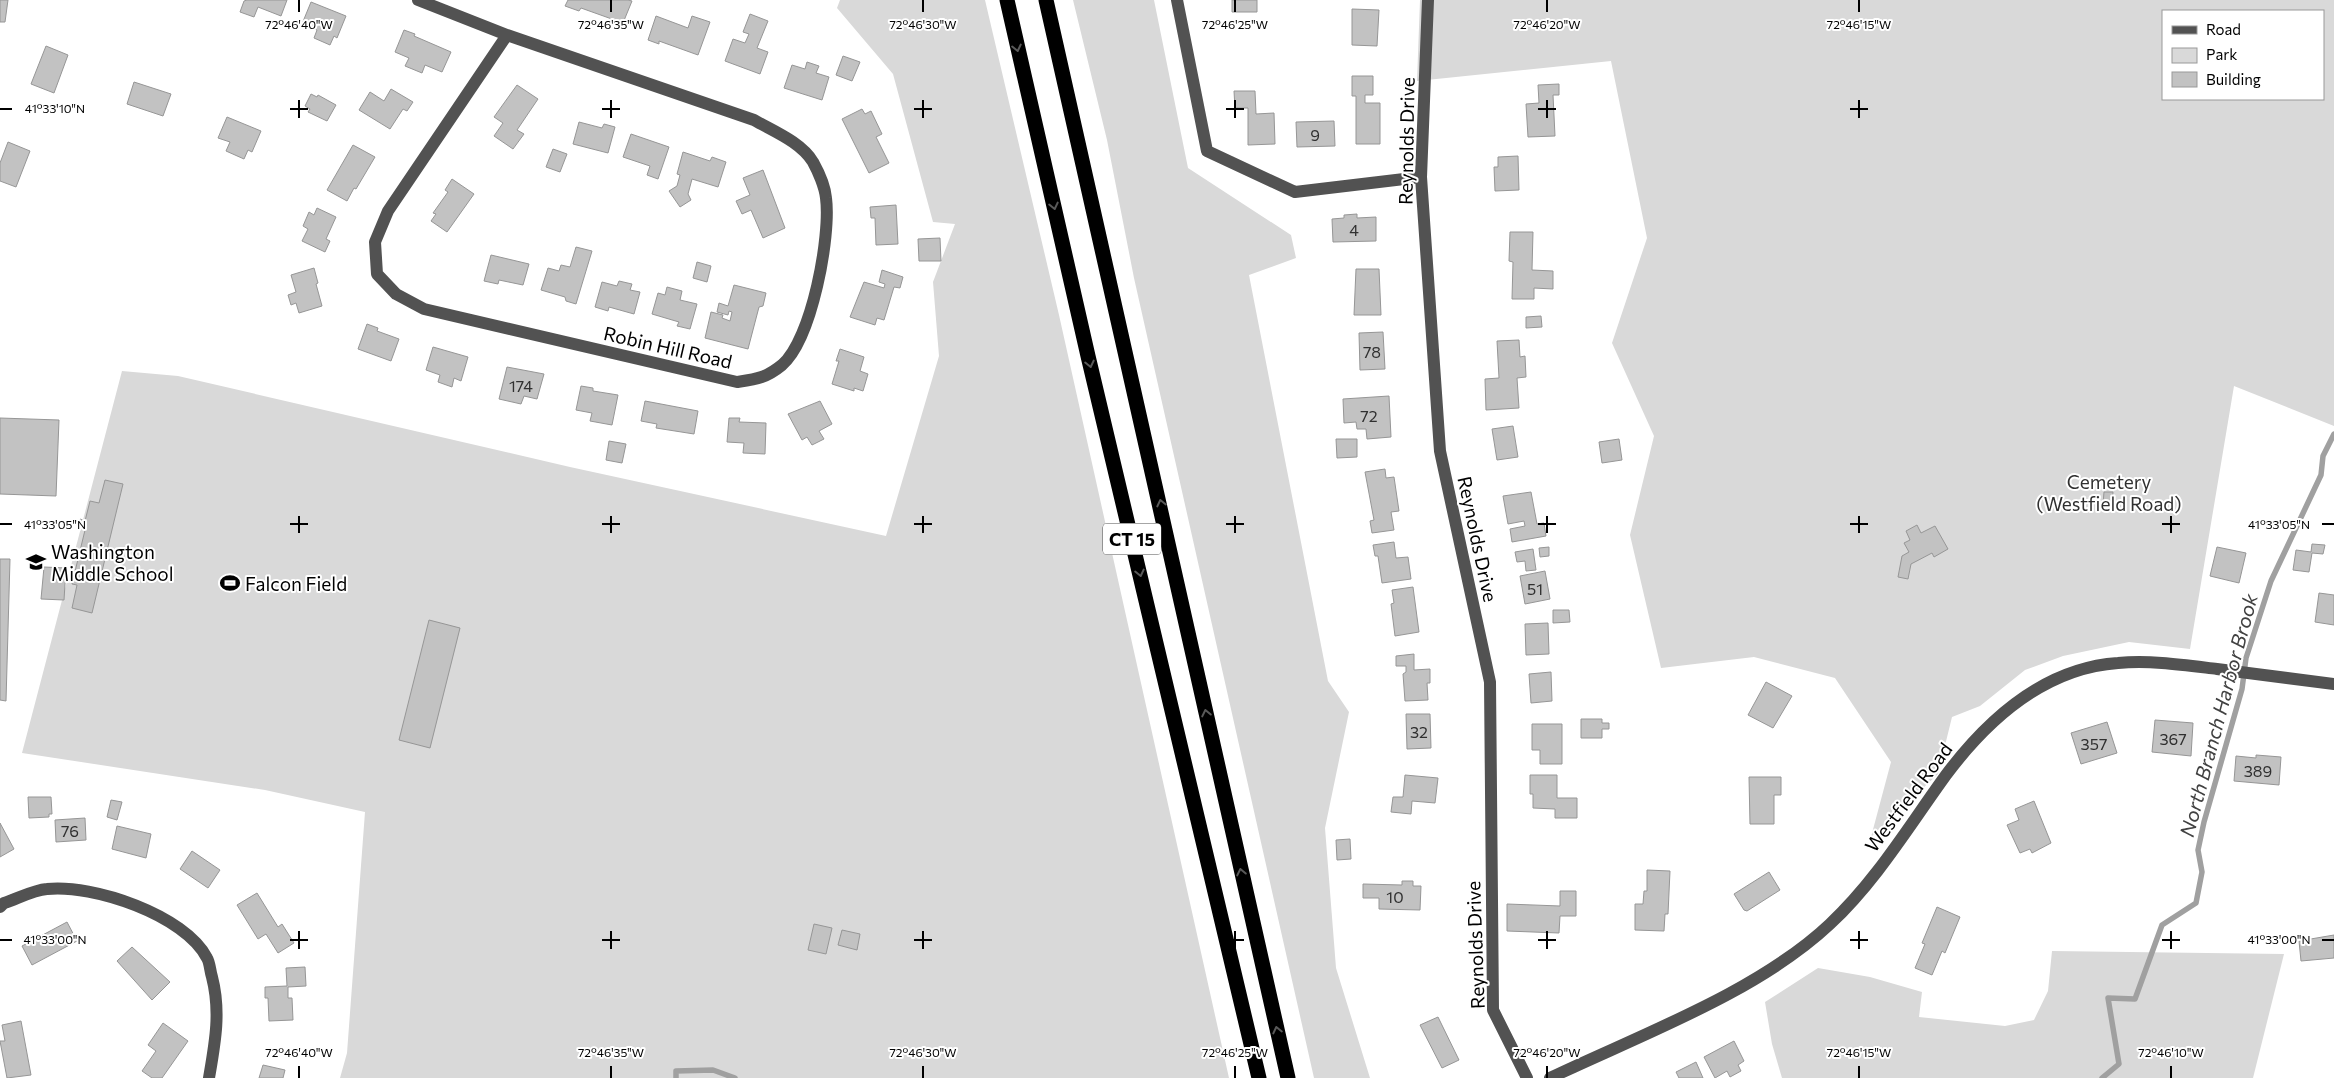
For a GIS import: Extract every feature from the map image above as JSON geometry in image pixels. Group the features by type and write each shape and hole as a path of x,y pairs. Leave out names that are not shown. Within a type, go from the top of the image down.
{"highway":[{"name":"CT 15","path":"1007,0 1090,366 1259,1078"},
{"name":"CT 15","path":"1046,0 1288,1078"}],"street":[{"name":"Robin Hill Road","path":"418,0 507,35 754,120 790,140 812,160 826,197 824,238 817,288 801,339 784,364 763,379 737,382 424,309 396,294 377,274 375,242 388,211 507,35"},
{"path":"1177,0 1207,151 1295,192 1421,177"},
{"name":"Reynolds Drive","path":"1428,0 1421,177 1440,451 1490,682 1493,1010 1527,1078"},
{"name":"Westfield Road","path":"1550,1078 1718,998 1759,976 1804,946 1832,922 1866,884 1979,735 2007,709 2032,692 2075,672 2117,663 2164,663 2334,684"},
{"path":"0,907 4,903 46,889 90,891 146,909 182,929 207,958 217,999 216,1041 210,1078"}],"green space":[{"name":"Falcon Field","path":"840,0 985,0 1059,315 1229,1078 340,1078 347,1053 365,812 265,790 22,753 122,371 178,376 570,467 886,536 939,356 933,282 955,224 933,222 893,74 837,8"},
{"path":"1073,0 1154,0 1188,168 1291,235 1296,258 1249,275 1328,681 1349,712 1325,828 1336,968 1370,1078 1314,1078 1134,278 1107,140"},
{"name":"Cemetery (Westfield Road)","path":"1420,0 2334,0 2334,426 2234,386 2190,649 2129,642 2063,656 2025,670 1980,706 1952,717 1938,774 1871,837 1891,762 1835,678 1754,657 1661,668 1630,535 1654,436 1612,343 1647,238 1611,61 1417,81"},
{"path":"2052,951 2284,954 2253,1078 1782,1078 1772,1044 1765,1002 1818,968 1870,977 1922,992 1919,1017 2005,1026 2034,1020 2048,991"}],"building":[{"path":"0,0 8,0 5,22 0,22"},
{"path":"287,0 281,16 258,7 254,17 240,12 244,1"},
{"path":"568,0 632,1 623,23 581,8 579,11 565,6"},
{"path":"1232,0 1257,0 1257,12 1232,12"},
{"path":"311,2 346,16 337,38 334,36 330,45 314,38 317,30 302,24"},
{"path":"1352,9 1379,10 1377,46 1352,45"},
{"path":"750,14 768,21 757,48 768,52 760,74 725,61 733,39 745,43 749,34 743,32"},
{"path":"656,16 688,28 692,16 710,22 698,55 659,41 659,44 648,40"},
{"path":"404,30 451,52 442,72 425,65 422,73 405,66 409,58 395,52"},
{"path":"46,46 68,55 54,93 31,84"},
{"path":"843,56 860,62 852,81 836,75"},
{"path":"807,62 819,66 816,73 829,77 822,100 784,88 792,65 805,69"},
{"path":"1352,76 1373,76 1373,95 1365,95 1365,103 1380,103 1380,144 1356,144 1356,96 1352,96"},
{"path":"134,82 171,94 163,116 127,104"},
{"path":"1559,84 1559,95 1553,95 1555,136 1528,137 1526,104 1539,103 1538,85"},
{"path":"517,85 538,99 517,130 524,134 513,149 494,136 503,123 494,117"},
{"path":"391,89 413,102 407,111 403,109 390,129 359,110 370,92 384,101"},
{"path":"1234,91 1255,91 1256,114 1274,113 1275,144 1248,145 1248,108 1235,108"},
{"path":"311,94 317,97 318,95 336,105 327,121 308,112 310,109 305,106"},
{"path":"862,109 865,114 871,111 882,134 876,137 889,163 869,173 842,119"},
{"path":"227,117 261,131 252,152 248,150 244,159 226,151 230,142 218,138"},
{"path":"1334,121 1335,146 1297,147 1296,122"},
{"path":"579,122 602,128 604,124 615,127 608,153 573,144"},
{"path":"631,134 669,147 658,179 647,175 650,166 623,157"},
{"path":"8,142 30,151 16,187 0,181 0,163"},
{"path":"353,145 375,157 347,201 327,190"},
{"path":"553,149 567,154 560,172 546,167"},
{"path":"683,152 710,161 712,157 726,162 718,187 692,179 688,194 691,200 680,207 669,191 677,186 680,175 677,174"},
{"path":"1518,156 1519,190 1495,191 1494,167 1498,167 1498,157"},
{"path":"763,170 785,228 763,238 751,210 742,214 736,201 750,195 743,178"},
{"path":"452,179 474,194 447,232 431,221 436,214 433,213 448,192 445,190"},
{"path":"896,205 898,244 876,245 875,218 871,218 870,207"},
{"path":"317,208 336,217 326,239 330,241 325,252 302,241 308,229 303,226 309,212 314,215"},
{"path":"1357,214 1357,218 1376,217 1376,241 1333,242 1332,219 1344,218 1344,215"},
{"path":"1510,232 1533,232 1532,270 1553,271 1553,289 1534,288 1534,299 1512,299 1513,262 1509,261"},
{"path":"940,238 941,261 919,261 918,239"},
{"path":"576,247 592,251 576,304 566,301 565,297 541,290 548,268 559,271 561,265 570,267"},
{"path":"491,255 529,264 523,285 499,280 498,284 484,281"},
{"path":"697,262 711,266 707,282 693,278"},
{"path":"314,268 322,306 299,313 296,303 291,305 288,295 296,292 291,275"},
{"path":"1356,269 1379,269 1381,315 1354,315"},
{"path":"882,270 903,277 900,288 894,287 884,320 877,318 875,325 850,317 864,282 884,288 885,284 879,282"},
{"path":"619,281 632,284 630,290 640,292 634,314 609,307 608,311 595,307 602,282 617,286"},
{"path":"734,285 766,293 763,306 759,307 748,349 705,338 711,312 723,315 722,318 730,321 732,312 729,311 728,315 717,312 719,303 728,306"},
{"path":"667,287 682,291 680,300 697,304 690,329 677,326 679,322 652,314 658,293 665,295"},
{"path":"1541,316 1542,327 1526,328 1526,317"},
{"path":"367,324 378,328 377,331 399,339 391,361 358,349"},
{"path":"1383,332 1385,369 1360,370 1359,333"},
{"path":"1519,340 1520,357 1525,356 1526,377 1517,378 1519,408 1486,410 1485,379 1499,378 1497,341"},
{"path":"433,347 468,357 461,381 454,378 452,387 438,382 440,375 426,370"},
{"path":"840,349 864,357 860,371 868,374 863,391 854,388 854,391 832,384 839,361 836,361"},
{"path":"507,367 544,374 537,399 524,396 521,404 499,399"},
{"path":"581,386 593,388 593,391 618,395 612,425 590,421 592,413 576,410"},
{"path":"1389,396 1391,437 1367,439 1366,429 1357,429 1356,422 1344,423 1343,399"},
{"path":"645,401 698,411 694,434 656,428 657,424 641,421"},
{"path":"820,401 832,424 819,431 824,439 812,445 807,437 802,440 788,414"},
{"path":"0,418 59,420 56,496 0,494"},
{"path":"729,418 740,418 739,422 766,423 765,454 743,453 744,443 727,442"},
{"path":"1513,426 1518,457 1497,460 1492,429"},
{"path":"1336,439 1357,439 1357,457 1337,458"},
{"path":"1619,439 1622,460 1602,463 1599,442"},
{"path":"609,441 626,444 622,463 606,460"},
{"path":"1385,469 1386,478 1394,477 1399,511 1391,512 1394,530 1372,533 1370,521 1374,520 1365,472"},
{"path":"105,480 123,484 92,613 72,608 77,585 72,584 86,526 79,525 80,519 85,521 90,501 99,503"},
{"path":"1531,492 1537,524 1544,523 1546,536 1512,542 1510,529 1525,526 1524,521 1508,524 1503,496"},
{"path":"2104,492 2113,492 2112,505 2103,504"},
{"path":"1917,525 1921,533 1935,526 1948,549 1934,557 1932,553 1911,564 1908,579 1898,577 1902,556 1909,552 1904,543 1910,540 1906,531"},
{"path":"1394,542 1396,558 1408,557 1411,579 1382,583 1378,556 1375,556 1373,545"},
{"path":"2312,544 2325,545 2323,554 2312,553 2309,572 2293,570 2296,550 2311,552"},
{"path":"1549,547 1549,556 1540,557 1539,548"},
{"path":"2217,547 2246,553 2239,583 2210,576"},
{"path":"1533,549 1536,570 1526,571 1525,561 1517,562 1515,552"},
{"path":"0,559 10,559 6,701 0,700"},
{"path":"44,567 66,568 64,600 41,599"},
{"path":"1545,571 1550,599 1525,604 1520,576"},
{"path":"1413,587 1419,632 1395,636 1391,604 1394,603 1392,590"},
{"path":"2319,593 2334,595 2334,625 2315,622"},
{"path":"1553,610 1569,610 1570,622 1553,623"},
{"path":"429,620 460,628 430,748 399,740"},
{"path":"1548,623 1549,654 1526,655 1525,624"},
{"path":"1414,654 1414,670 1430,669 1430,683 1427,683 1428,700 1405,701 1403,674 1406,672 1406,666 1396,666 1396,656"},
{"path":"1551,672 1552,701 1531,703 1529,674"},
{"path":"1766,682 1792,696 1773,728 1748,715"},
{"path":"1406,714 1430,714 1431,748 1407,749"},
{"path":"1581,719 1602,719 1602,723 1609,723 1609,729 1602,729 1602,738 1581,738"},
{"path":"2155,720 2193,723 2191,756 2152,752"},
{"path":"2107,722 2117,753 2081,764 2071,733"},
{"path":"1532,724 1562,724 1562,764 1540,764 1540,750 1532,750"},
{"path":"2256,755 2281,757 2279,785 2234,781 2236,756 2256,758"},
{"path":"1405,775 1438,778 1435,803 1412,801 1411,814 1391,812 1393,797 1403,797"},
{"path":"1530,775 1557,775 1557,798 1577,798 1577,818 1555,818 1555,809 1533,808 1533,794 1530,794"},
{"path":"1749,777 1781,777 1781,795 1774,795 1774,824 1750,824"},
{"path":"28,797 51,797 52,814 49,814 49,817 29,818"},
{"path":"111,800 122,802 117,820 107,817"},
{"path":"2034,801 2051,843 2032,853 2030,849 2020,853 2007,825 2019,820 2015,809"},
{"path":"85,818 86,840 56,842 55,820"},
{"path":"0,823 14,849 0,857"},
{"path":"117,826 151,834 146,858 112,849"},
{"path":"1350,839 1351,859 1337,860 1336,840"},
{"path":"192,851 220,870 208,888 180,869"},
{"path":"1647,870 1670,871 1668,914 1665,914 1664,931 1635,930 1635,904 1643,904 1644,891 1647,891"},
{"path":"1769,872 1780,890 1747,911 1744,910 1734,894"},
{"path":"1402,881 1413,881 1413,886 1421,886 1420,910 1379,909 1379,898 1363,898 1363,884 1402,885"},
{"path":"1560,891 1576,891 1576,916 1560,916 1559,933 1507,931 1507,904 1560,906"},
{"path":"257,893 278,927 282,924 294,943 278,953 266,934 258,939 237,905"},
{"path":"1937,907 1960,917 1945,953 1942,951 1932,975 1915,968 1925,944 1922,943"},
{"path":"67,922 77,941 32,965 22,946"},
{"path":"814,924 832,928 826,954 808,950"},
{"path":"842,930 860,934 857,950 838,945"},
{"path":"2334,935 2334,958 2301,961 2299,941"},
{"path":"132,947 170,982 152,1000 117,961"},
{"path":"305,967 306,986 288,987 288,998 292,998 293,1020 269,1021 268,998 265,998 265,987 287,986 286,968"},
{"path":"1438,1017 1459,1060 1442,1068 1420,1025"},
{"path":"21,1021 31,1075 7,1078 0,1041 5,1041 2,1025"},
{"path":"163,1023 188,1041 162,1078 152,1078 142,1071 156,1051 148,1045"},
{"path":"1734,1041 1744,1061 1738,1065 1741,1071 1730,1077 1727,1071 1715,1078 1704,1057"},
{"path":"1696,1062 1703,1078 1679,1078 1676,1072"},
{"path":"263,1065 285,1070 283,1078 259,1078"}],"waterway":[{"name":"North Branch Harbor Brook","path":"2102,1078 2119,1064 2108,998 2135,999 2162,925 2196,903 2202,872 2198,850 2204,822 2242,689 2246,658 2271,581 2321,475 2323,456 2334,434"},
{"path":"676,1078 676,1071 713,1070 735,1078"}],"place":[{"name":"Washington Middle School","path":"36,562"},
{"name":"Falcon Field","path":"230,583"}]}
